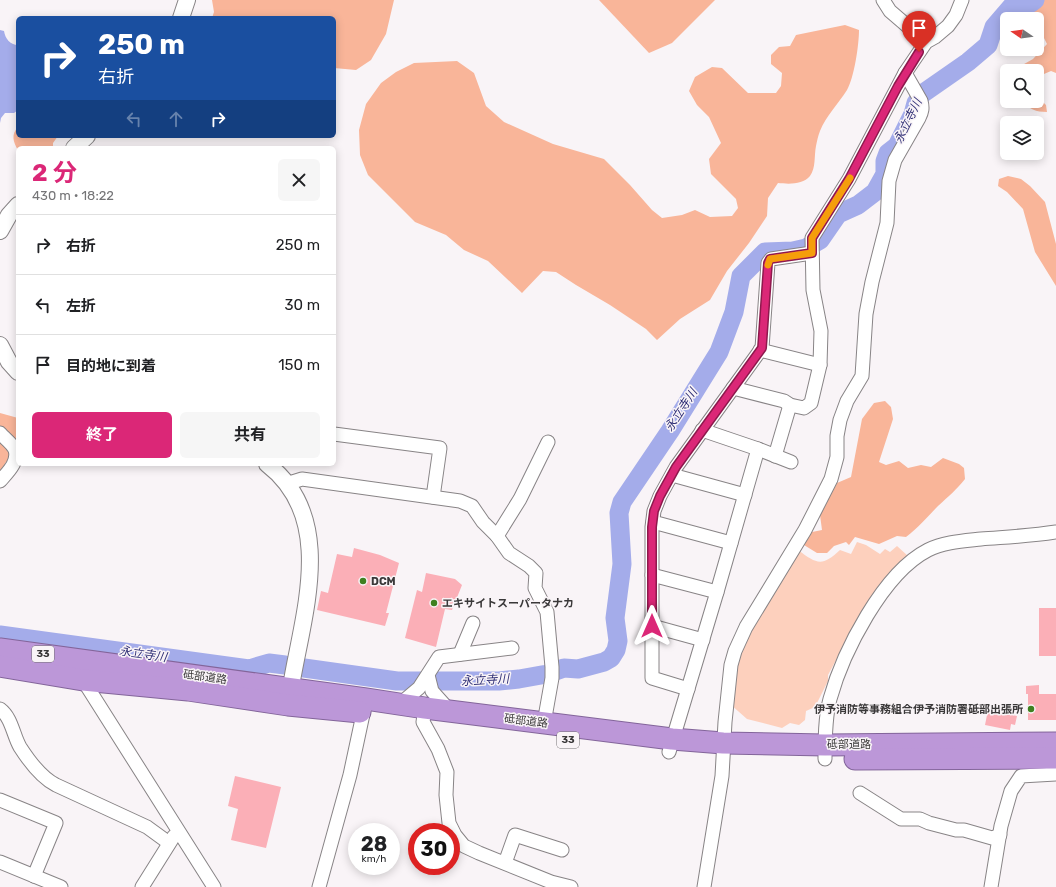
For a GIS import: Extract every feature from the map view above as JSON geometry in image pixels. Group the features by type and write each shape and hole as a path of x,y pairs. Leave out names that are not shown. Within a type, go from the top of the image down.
{"highway":[{"name":"砥部道路","path":"0,649 85,670"},
{"name":"砥部道路","path":"0,666 85,670 365,706 427,707 544,723 671,746"},
{"name":"砥部道路","path":"365,706 400,704 427,707 671,746 723,750 1056,758"},
{"name":"砥部道路","path":"825,752 1056,742"}],"street":[{"path":"182,16 187,0"},
{"path":"883,0 890,11 926,42"},
{"path":"732,388 784,401 790,405 804,408 811,403 820,364 821,331 813,290 812,247 905,73 926,42 935,37 948,26 956,15 962,0"},
{"path":"704,887 722,776 731,665 734,651 746,627 806,530 832,479 837,457 837,436 840,420 847,401 862,376 866,314 872,282 887,223 889,181 895,160 919,118 922,106 905,73"},
{"path":"76,146 85,138"},
{"path":"0,231 16,208"},
{"path":"688,689 652,678 652,575 654,511 672,474 762,348 768,263 770,259 812,247"},
{"path":"0,345 9,366"},
{"path":"760,350 820,364"},
{"path":"775,456 790,405"},
{"path":"702,430 791,462"},
{"path":"0,433 15,450 15,460 10,470 0,481"},
{"path":"336,434 440,448 434,497"},
{"path":"497,536 520,499 548,442"},
{"path":"671,746 758,449"},
{"path":"270,466 277,472 295,496 307,523 310,552 310,586 289,697"},
{"path":"672,474 745,495"},
{"path":"286,484 302,479 460,501 472,506 483,522 497,536 509,553 529,566 536,573 536,588 547,612 552,673 544,723"},
{"path":"653,522 731,543"},
{"path":"825,752 829,700 840,666 867,615 888,584 906,565 928,550 952,542 1056,532"},
{"path":"652,575 717,592"},
{"path":"460,654 473,623"},
{"path":"652,626 703,640"},
{"path":"400,704 419,688 439,657 512,648"},
{"path":"85,670 177,830 214,887"},
{"path":"428,675 427,707 438,749 447,772 446,794 448,816 449,823 455,835 464,846 550,882 571,887"},
{"path":"319,887 350,775 365,706"},
{"path":"0,709 6,715 20,747 43,778 147,827 169,843"},
{"path":"991,887 1000,835 1010,791 1021,776 1056,774"},
{"path":"860,793 901,819 920,819 929,823 992,838 1000,835"},
{"path":"0,800 56,823 34,876"},
{"path":"142,887 177,830"},
{"path":"505,863 515,835 562,850"},
{"path":"0,862 61,887"}],"shaded area":[{"path":"212,0 394,0 386,34 371,60 356,70 336,68 336,16 213,16 214,12"},
{"path":"599,0 715,0 672,43 649,53"},
{"path":"1042,0 1056,0 1056,73 1051,71 1044,74 1044,64 1024,64 1036,56 1044,56 1044,47 1047,44 1044,38 1044,12 1011,12 1014,8 1042,2"},
{"path":"845,25 859,30 854,70 850,85 829,115 820,131 812,173 803,181 791,184 778,183 768,198 767,216 749,243 727,271 710,300 680,319 657,340 646,329 556,272 543,271 522,293 488,261 464,250 446,235 415,222 368,175 360,155 359,130 366,104 381,83 396,72 414,63 457,61 474,73 486,106 504,122 553,144 604,159 652,210 662,218 682,215 695,210 710,217 732,216 738,208 736,199 711,174 709,159 721,143 709,117 697,105 689,91 695,77 712,67 722,68 748,93 776,93 781,86 782,73 771,64 771,55 779,47 790,46 796,35"},
{"path":"1044,103 1046,105 1047,112 1039,111 1030,108 1044,108"},
{"path":"16,130 16,138 57,138 53,143 53,146 16,146 14,132"},
{"path":"1008,176 1021,179 1045,202 1056,244 1056,286 1035,252 1023,209 1007,192 998,186 999,179"},
{"path":"885,401 891,407 893,419 879,462 886,465 899,461 908,468 921,465 931,467 943,458 959,464 964,468 965,479 919,526 906,537 897,536 879,544 855,537 849,545 846,542 834,546 827,553 817,553 804,545 812,532 822,530 820,515 837,483 851,477 862,419 874,403"},
{"path":"0,413 16,417 16,453 6,462 0,474"},
{"path":"857,542 866,545 880,554 885,549 890,552 897,546 908,556 879,585 857,621 828,675 828,681 815,707 806,711 805,720 799,725 790,723 782,728 747,719 730,704 737,652 798,550 819,562 829,559 840,550 851,554"}],"water":[{"path":"0,30 4,31 7,39 16,45 16,112 14,113 5,113 1,118 0,123"}],"building":[{"name":"DCM","path":"354,548 380,555 399,563 386,613 389,613 385,626 317,610 321,591 328,593 337,554 352,557"},
{"path":"426,573 455,579 462,585 452,610 445,609 436,647 405,638 417,590 422,592"},
{"path":"1039,608 1056,608 1056,656 1039,656"},
{"path":"1039,685 1039,694 1056,694 1056,720 1028,720 1028,694 1026,694 1026,686"},
{"path":"988,710 1017,716 1015,725 1011,724 1010,730 985,725"},
{"path":"235,776 281,787 266,848 231,840 238,809 228,806"}],"waterway":[{"name":"永立寺川","path":"304,668 397,681 499,681 547,674 564,668 578,669 604,662 611,658 616,650 618,641 615,618 622,564 619,513 622,502 670,431 719,352 734,312 741,276 765,252 793,251 806,248 820,240 838,214 858,205 875,192 885,174 885,161 888,153 897,146 913,114 916,103 922,94 968,62 988,45 994,27 1012,6 1031,3 1035,0"},
{"name":"永立寺川","path":"0,635 249,669 269,663 285,665"}],"slow traffic":[{"path":"768,265 770,259 812,253 812,238 850,178"}],"place":[{"name":"DCM","path":"363,581"},
{"name":"エキサイトスーパータナカ","path":"434,603"},
{"name":"伊予消防等事務組合伊予消防署砥部出張所","path":"1031,709"}],"route":[{"path":"652,626 652,527 654,511 660,496 676,467 762,348 768,263 770,259 812,253 812,238 849,179 905,73 919,52"}]}
